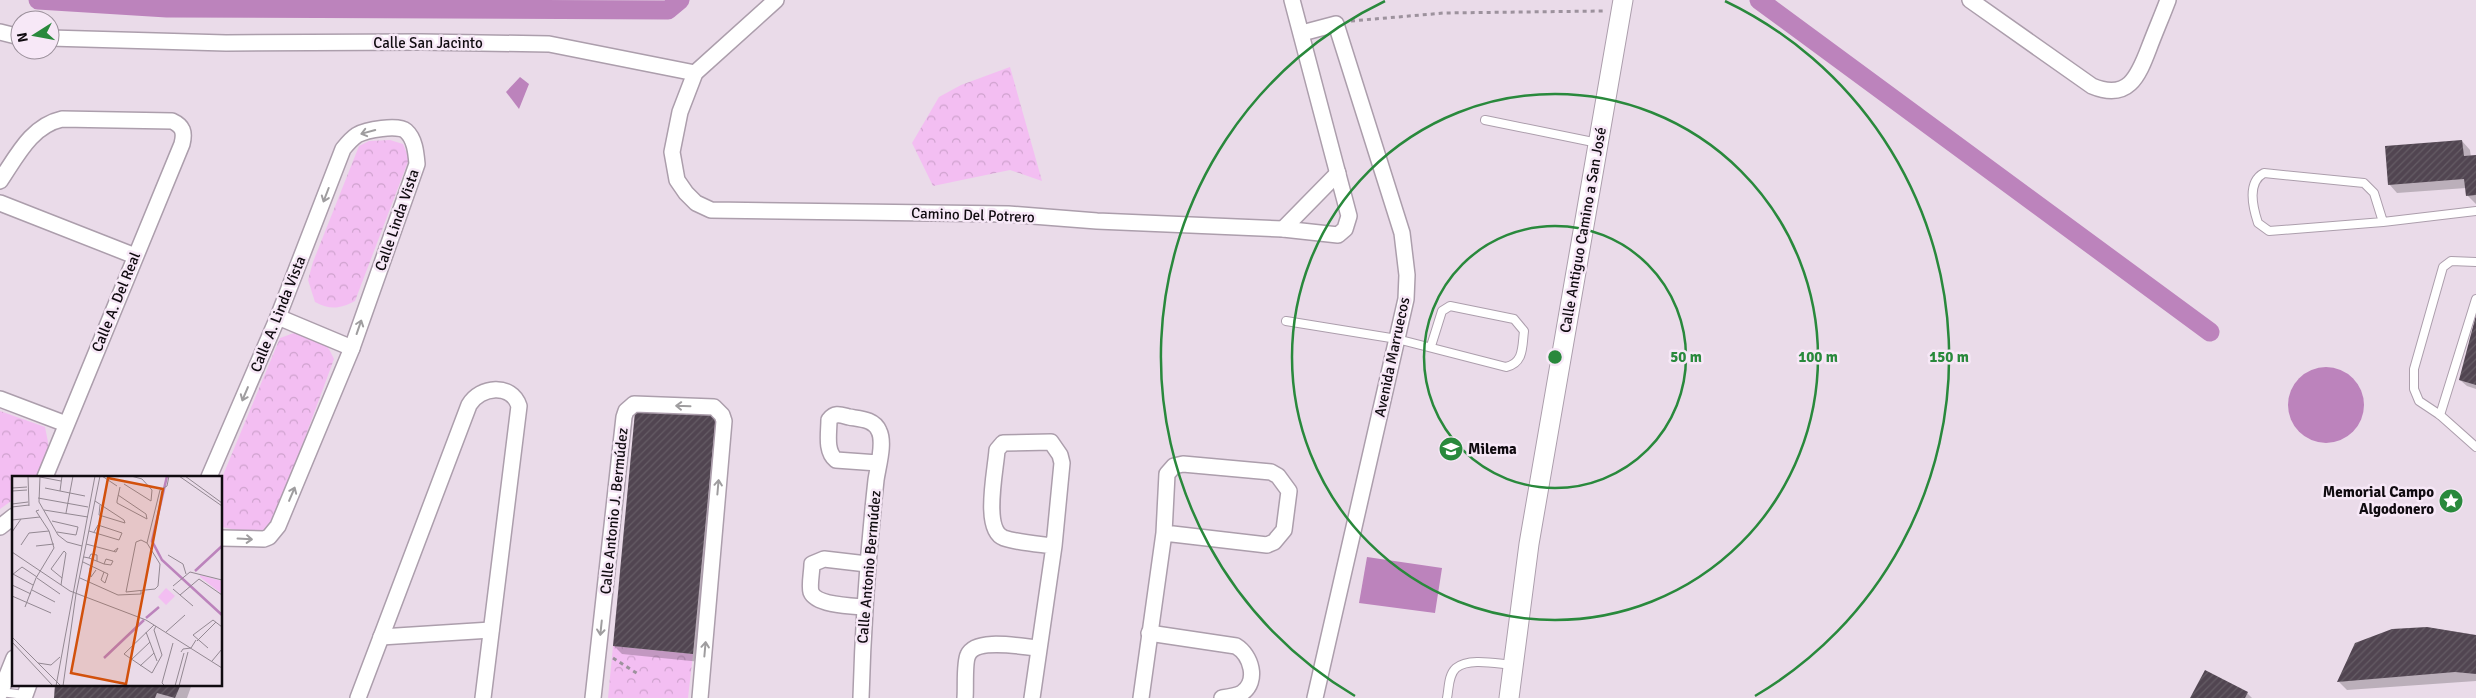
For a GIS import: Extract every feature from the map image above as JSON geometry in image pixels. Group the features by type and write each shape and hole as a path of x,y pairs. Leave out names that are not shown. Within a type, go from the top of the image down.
{"street":[{"path":"695,73 776,0"},
{"path":"1283,229 1338,173 1292,0"},
{"path":"1970,0 2092,86 2112,91 2125,87 2139,74 2168,0"},
{"name":"Calle Antiguo Camino a San José","path":"1509,698 1529,544 1622,6"},
{"path":"1302,33 1336,24"},
{"name":"Avenida Marruecos","path":"1315,698 1406,298 1407,275 1402,233 1336,24"},
{"name":"Calle San Jacinto","path":"60,38 226,43 421,42 549,44 695,73"},
{"name":"Camino Del Potrero","path":"695,73 680,112 672,152 677,180 696,203 711,210 1008,214 1097,221 1283,229 1338,235 1345,229 1349,216 1338,173"},
{"name":"Calle A. Del Real","path":"0,181 34,133 50,122 62,119 172,121 181,128 184,136 45,476"},
{"name":"Calle Linda Vista","path":"222,538 264,538 269,536 278,526 352,348 417,164 416,151 412,140 406,131 399,128 364,132 349,141 343,149"},
{"name":"Calle A. Linda Vista","path":"209,476 278,316 343,149"},
{"path":"0,203 135,256"},
{"path":"278,316 352,348"},
{"path":"358,698 469,405 484,390 509,391 514,394 519,406 483,698"},
{"path":"0,399 66,424"},
{"name":"Calle Antonio J. Bermúdez","path":"593,698 626,411 634,404 714,407 724,420 700,698"},
{"name":"Calle Antonio Bermúdez","path":"862,698 867,564 881,436 879,430 872,422 838,414 829,420 829,450 836,460 878,463"},
{"path":"1032,698 1054,546 1062,463 1060,455 1051,442 1003,443 998,450 991,517 996,532 1003,538 1054,546"},
{"path":"1141,698 1164,533 1167,474 1178,464 1271,472 1284,482 1289,490 1284,530 1280,537 1267,545 1164,533"},
{"path":"0,527 12,518"},
{"path":"864,607 819,601 812,593 811,588 812,564 821,559 867,564"},
{"path":"381,637 491,630"},
{"path":"1149,633 1236,646 1247,654 1250,661 1251,680 1248,686 1236,695 1222,698"},
{"path":"965,698 968,655 973,650 988,644 1038,648"},
{"path":"0,692 12,663"}],"lane":[{"path":"1485,120 1598,143"},
{"path":"2383,222 2374,193 2358,181 2264,173 2256,179 2253,186 2258,224 2270,231 2383,222 2476,211"},
{"path":"2476,262 2451,261 2443,267 2414,369 2414,389 2419,401 2440,416 2476,447"},
{"path":"2440,416 2476,298"},
{"path":"1286,321 1431,346 1506,367 1516,365 1520,360 1524,331 1514,319 1450,306 1442,311 1431,346"},
{"path":"1447,698 1450,677 1455,668 1470,663 1513,665"},
{"path":"0,692 26,692"}],"path":[{"path":"1336,24 1368,18 1444,12 1622,6"},
{"path":"598,649 638,674"}],"green space":[{"path":"1010,67 1042,181 1010,170 933,186 912,143 939,97 961,85"},
{"path":"390,140 403,144 409,159 355,301 345,306 330,307 320,305 315,302 308,280 313,262 359,146 369,141"},
{"path":"294,333 315,336 323,341 334,359 272,527 254,531 241,531 222,527 222,478 280,338"},
{"path":"0,411 45,427 49,447 36,476 12,476 12,500 0,509"},
{"path":"613,646 693,654 688,698 608,698"}],"shaded area":[{"path":"520,77 529,84 519,109 506,92"},
{"path":"2326,367 2340,370 2353,378 2361,391 2364,405 2361,419 2353,432 2340,440 2326,443 2312,440 2299,432 2291,419 2288,405 2291,391 2299,378 2312,370"},
{"path":"1367,557 1442,568 1435,613 1359,603"}],"building":[{"path":"2462,140 2464,156 2476,155 2476,195 2466,196 2464,179 2388,185 2385,146"},
{"path":"2476,315 2476,385 2459,380"},
{"path":"635,412 716,414 693,654 613,646"},
{"path":"2427,627 2476,635 2476,674 2455,672 2337,682 2355,643 2392,629"},
{"path":"2205,670 2248,692 2245,698 2190,698"},
{"path":"55,686 180,686 175,698 157,693 155,698 54,698"}],"waterway":[{"path":"38,0 167,8 668,10 680,0"},
{"path":"1759,0 2210,332"}],"place":[{"name":"Milema","path":"1451,449"},
{"name":"Memorial Campo Algodonero","path":"2451,501"}]}
